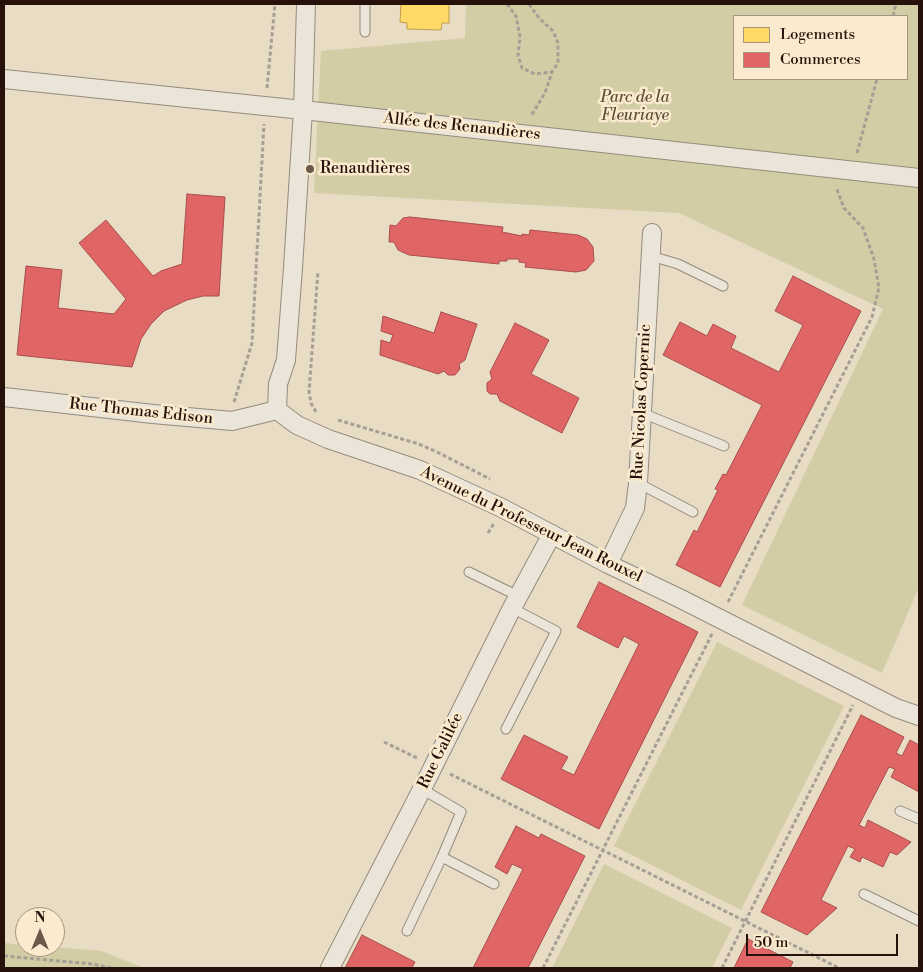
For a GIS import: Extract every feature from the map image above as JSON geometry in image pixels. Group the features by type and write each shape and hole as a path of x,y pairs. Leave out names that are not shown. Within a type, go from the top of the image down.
{"street":[{"path":"277,410 278,384 286,360 303,110 306,4"},
{"name":"Allée des Renaudières","path":"4,79 919,178"},
{"name":"Rue Nicolas Copernic","path":"608,564 635,508 652,233"},
{"name":"Rue Thomas Edison","path":"4,397 232,421 277,410"},
{"name":"Avenue du Professeur Jean Rouxel","path":"277,410 297,425 328,439 420,470 502,508 608,564 896,708 919,716"},
{"name":"Rue Galilée","path":"330,968 434,766 515,602 552,534"}],"lane":[{"path":"365,4 365,32"},
{"path":"651,256 678,264 723,286"},
{"path":"642,412 724,446"},
{"path":"638,482 693,512"},
{"path":"469,572 556,631 506,729"},
{"path":"407,931 461,812 422,789"},
{"path":"900,811 919,819"},
{"path":"442,857 494,884"},
{"path":"864,894 919,921"}],"path":[{"path":"232,421 234,400 252,344 265,106 275,4"},
{"path":"507,4 516,16 520,37 518,56 522,68 535,74 552,72"},
{"path":"520,134 545,93 552,72 558,63 558,43 553,31 539,18 529,4"},
{"path":"853,170 877,80"},
{"path":"543,968 872,317 879,288 874,259 863,228 844,208 830,168"},
{"path":"317,412 311,403 309,392 318,271"},
{"path":"332,419 419,444 494,482"},
{"path":"721,599 728,602"},
{"path":"722,968 861,690"},
{"path":"384,742 839,968"},
{"path":"4,956 93,964 111,968"}],"green space":[{"name":"Parc de la Fleuriaye","path":"466,4 919,4 919,587 882,673 742,605 883,309 679,213 314,193 321,51 465,38"},
{"path":"717,642 844,706 741,910 614,846"},
{"path":"604,864 732,928 712,968 552,968"},
{"path":"4,943 15,944 15,957 65,957 65,948 101,951 144,968 4,968"}],"building: Logements":[{"path":"401,4 449,4 449,23 442,23 441,30 407,29 407,23 400,22"}],"building: Commerces":[{"path":"187,194 225,197 219,296 203,296 187,300 164,311 151,324 141,339 132,367 17,355 26,266 62,270 58,308 114,314 126,299 79,243 106,220 153,276 161,271 182,264"},
{"path":"410,217 503,227 502,232 522,236 522,234 529,235 530,230 578,235 587,239 593,247 594,261 586,270 576,272 525,267 526,263 519,262 519,259 499,261 499,264 409,255 398,250 394,242 389,242 390,225 396,226 403,218"},
{"path":"793,276 861,311 720,587 676,565 694,530 697,532 718,490 715,489 723,474 726,475 762,405 663,355 680,322 707,336 713,324 736,336 731,348 779,372 803,325 775,311"},
{"path":"441,312 477,324 465,360 459,364 460,369 455,375 448,375 444,371 438,374 380,355 381,340 390,343 393,335 381,331 383,316 434,333"},
{"path":"515,323 549,340 531,374 579,398 562,433 500,401 497,394 490,394 487,391 487,383 492,379 490,372"},
{"path":"599,582 698,632 599,829 501,779 524,735 568,757 561,769 574,775 639,644 624,636 618,648 577,627"},
{"path":"861,715 904,737 896,753 902,756 910,740 919,745 919,792 891,777 895,769 889,767 859,825 865,828 868,820 911,842 897,855 890,852 883,867 862,857 860,862 850,857 855,849 848,846 821,900 837,908 807,935 761,912"},
{"path":"516,826 539,838 541,834 585,856 528,968 473,968 523,869 512,864 507,874 495,867"},
{"path":"362,935 415,962 412,968 345,968"},
{"path":"748,939 793,962 790,968 734,968"}],"place":[{"name":"Renaudières","path":"310,169"}]}
